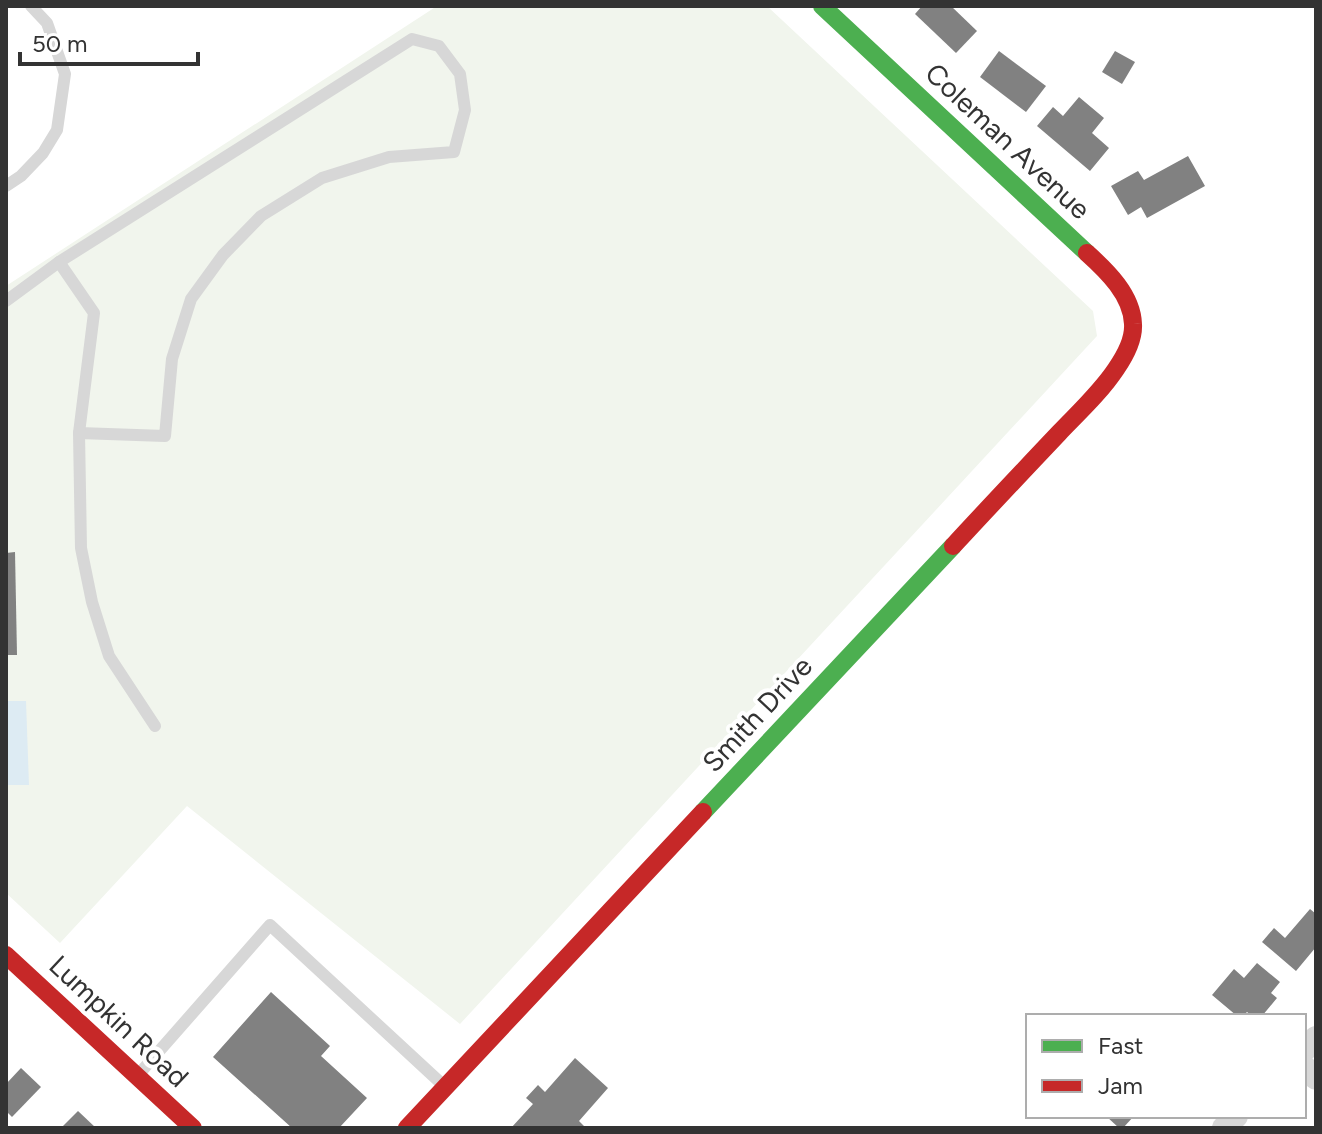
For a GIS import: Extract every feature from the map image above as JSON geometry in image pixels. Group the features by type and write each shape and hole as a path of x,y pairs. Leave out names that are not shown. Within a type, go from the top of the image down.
{"street":[{"name":"Coleman Avenue","path":"822,6 1104,268 1127,299 1134,330"},
{"name":"Smith Drive","path":"407,1128 1105,384 1131,345 1134,330"},
{"name":"Lumpkin Road","path":"6,955 193,1128"}],"lane":[{"path":"6,186 21,176 43,153 57,130 65,74 47,23 31,6"},
{"path":"6,301 59,262 412,39 439,46 460,74 465,110 454,152 389,157 322,178 261,216 223,255 191,299 172,359 165,436 79,433"},
{"path":"59,262 94,313 79,433 81,548 92,602 109,656 155,726"},
{"path":"137,1076 270,925 446,1087"}],"shaded area":[{"path":"437,6 767,6 1093,311 1097,336 460,1024 187,806 60,943 6,893 6,286"},
{"path":"6,701 26,701 29,785 6,785"}],"building":[{"path":"922,6 951,6 977,31 956,53 915,14"},
{"path":"999,51 1046,86 1026,112 980,77"},
{"path":"1115,51 1135,62 1122,84 1102,72"},
{"path":"1079,97 1104,118 1092,133 1109,148 1090,171 1037,126 1053,107 1063,116"},
{"path":"1188,156 1205,186 1147,218 1141,207 1128,215 1111,186 1138,171 1144,180"},
{"path":"15,552 17,655 6,655 6,553"},
{"path":"1310,909 1316,914 1316,947 1296,971 1262,942 1274,928 1285,938"},
{"path":"1257,963 1280,982 1271,993 1277,998 1264,1014 1235,1014 1212,995 1234,969 1244,978"},
{"path":"271,992 330,1046 321,1056 367,1098 339,1128 292,1128 213,1057"},
{"path":"575,1058 608,1088 579,1121 586,1128 511,1128 533,1104 526,1098 538,1085 545,1092"},
{"path":"21,1068 41,1087 12,1117 6,1111 6,1084"},
{"path":"78,1111 96,1128 61,1128"},
{"path":"1108,1118 1132,1118 1123,1128"}],"traffic: fast":[{"path":"822,6 1087,253"},
{"path":"703,812 953,546"}],"traffic: jam":[{"path":"953,546 1096,395 1123,359 1132,336 1132,313 1110,276 1087,253"},
{"path":"407,1128 703,812"},
{"path":"6,955 193,1128"}]}
